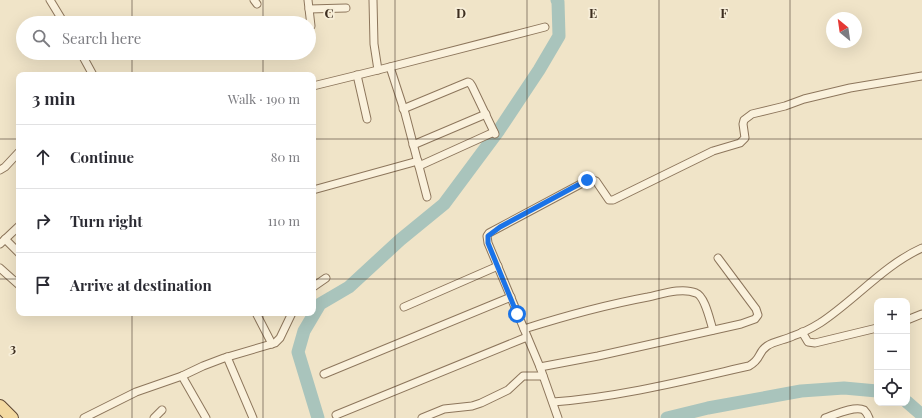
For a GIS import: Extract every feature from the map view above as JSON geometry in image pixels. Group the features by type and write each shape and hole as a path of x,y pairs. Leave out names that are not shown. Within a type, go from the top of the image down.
{"main road":[{"path":"0,406 12,418"}],"street":[{"path":"50,0 60,16"},
{"path":"308,0 310,16"},
{"path":"373,0 374,44 378,70"},
{"path":"309,9 346,8"},
{"path":"316,85 545,27"},
{"path":"85,60 91,72"},
{"path":"390,67 414,145 427,197"},
{"path":"357,75 367,119"},
{"path":"558,418 528,337 510,298 488,243 487,239 490,233 587,180 593,179 596,181 607,198 609,200 613,200 713,151 742,142 745,138 743,124 744,120 752,114 831,92 922,76"},
{"path":"316,189 418,163 494,133 472,86 468,82 403,109"},
{"path":"414,145 486,114"},
{"path":"0,170 5,168 16,155"},
{"path":"16,234 2,242 16,251"},
{"path":"553,404 627,393 749,366 759,359 760,353 769,345 820,323 893,266 922,248"},
{"path":"540,367 598,356 755,319 758,315 756,309 718,258"},
{"path":"404,306 498,266"},
{"path":"0,268 16,282"},
{"path":"316,286 326,278"},
{"path":"524,329 591,308 668,293 687,291 696,293 703,300 713,330"},
{"path":"324,374 510,298"},
{"path":"910,319 922,314"},
{"path":"258,316 272,344"},
{"path":"84,418 136,392 182,376 195,369 227,357 272,344 280,338 291,316"},
{"path":"802,332 806,339 811,343 874,329"},
{"path":"336,415 528,337"},
{"path":"227,357 253,418"},
{"path":"182,376 206,418"},
{"path":"422,418 444,409 472,406 481,403 508,390 523,376 543,376"},
{"path":"825,418 858,408 866,412 870,418"},
{"path":"154,418 162,410"}],"waterway":[{"path":"316,311 320,304 349,287 400,240 444,204 499,130 539,70 559,36 557,0"},
{"path":"313,316 304,331 298,352 318,418"},
{"path":"667,418 708,408 801,391 844,388 874,391"},
{"path":"910,405 922,415"}],"route":[{"path":"517,314 488,243 488,236 500,227 587,180"}]}
